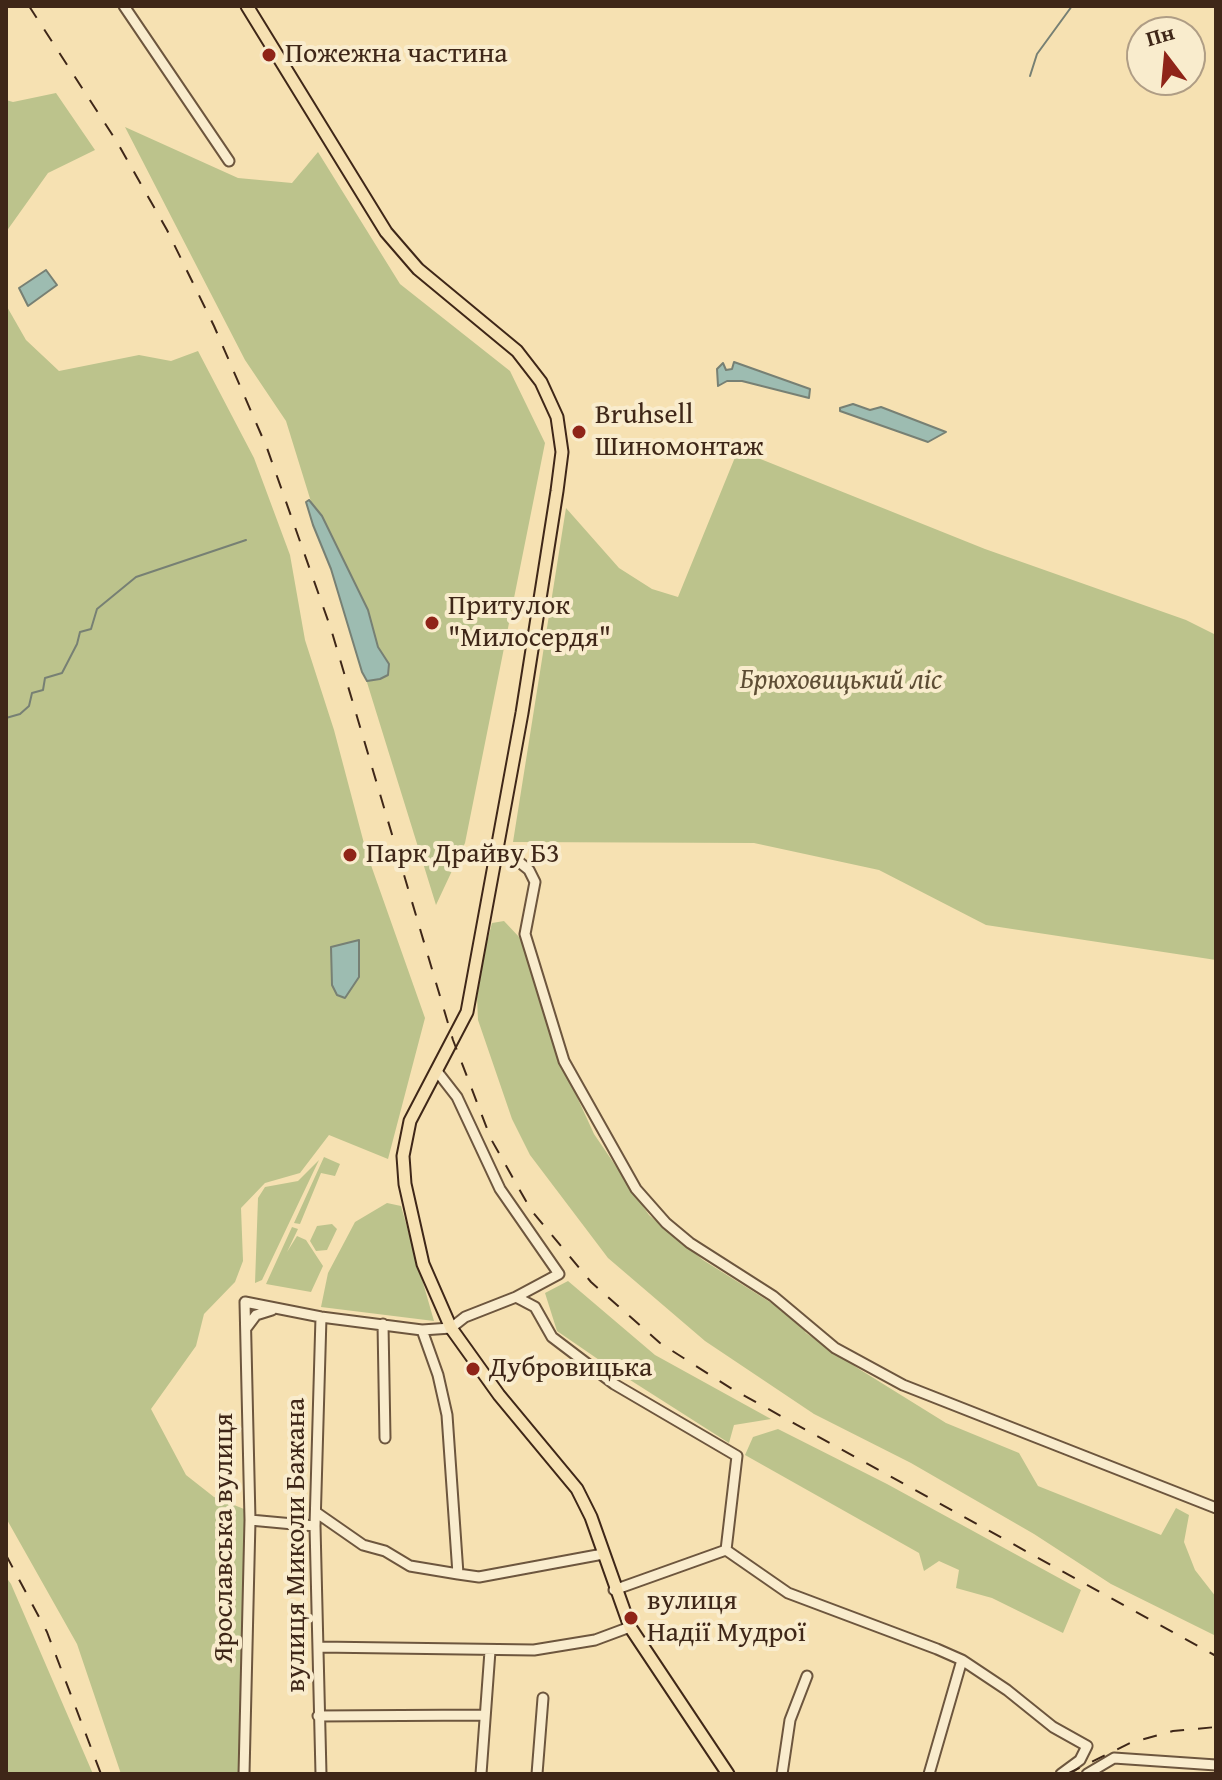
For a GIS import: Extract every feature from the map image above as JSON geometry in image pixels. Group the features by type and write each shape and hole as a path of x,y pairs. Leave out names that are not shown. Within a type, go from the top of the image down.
{"main road":[{"path":"247,6 386,232 418,269 531,366 550,399 560,430 562,452 557,491 522,713 467,1012 410,1121 403,1167 423,1264 451,1328 499,1395 577,1489 591,1517 614,1590 630,1627 728,1774"}],"street":[{"path":"124,6 229,161"},
{"path":"494,853 508,853 529,870 535,882 525,934 564,1061 636,1189 666,1223 690,1243 773,1296 835,1348 873,1370 903,1385 1216,1508"},
{"path":"245,1331 256,1315 277,1309 422,1330 451,1328 465,1317 516,1297 559,1274 559,1270 524,1228 500,1189 457,1097 436,1070"},
{"path":"516,1297 535,1307 552,1337 614,1384 737,1456 726,1550"},
{"name":"Ярославська вулиця","path":"244,1774 250,1520 245,1302 277,1309"},
{"name":"вулиця Миколи Бажана","path":"321,1317 315,1526 321,1774"},
{"path":"383,1324 385,1438"},
{"path":"422,1330 438,1375 447,1415 458,1574"},
{"path":"317,1513 363,1545 385,1551 410,1566 458,1574 479,1577 603,1554"},
{"path":"250,1520 315,1526"},
{"path":"614,1590 726,1550"},
{"path":"726,1550 788,1593 962,1660 1007,1690 1053,1727 1087,1746 1080,1760 1061,1774"},
{"path":"319,1647 490,1651 544,1649 595,1640 630,1627"},
{"path":"481,1774 490,1651"},
{"path":"929,1774 962,1660"},
{"path":"782,1774 790,1720 807,1676"},
{"path":"537,1774 543,1698"},
{"path":"318,1716 485,1715"},
{"path":"1087,1774 1114,1758 1184,1769 1216,1765"}],"green space":[{"path":"56,93 95,150 48,173 6,232 6,100 13,102"},
{"path":"125,127 238,178 292,183 318,152 400,284 510,371 545,443 465,843 436,905 286,421 245,360"},
{"path":"6,305 26,340 59,371 139,355 171,361 198,351 254,458 290,555 305,640 334,730 366,851 425,1018 388,1159 329,1135 300,1173 265,1183 241,1208 243,1261 235,1282 204,1314 196,1346 151,1409 186,1475 214,1497 244,1509 246,1608 242,1774 121,1774 77,1644 6,1518"},
{"name":"Брюховицький ліс","path":"738,450 985,549 1186,620 1216,635 1216,960 986,925 879,870 754,843 513,842 566,508 619,568 652,589 678,597"},
{"path":"504,921 520,938 556,1051 594,1134 649,1215 703,1260 797,1319 806,1333 859,1369 946,1423 1019,1453 1038,1486 1161,1535 1176,1508 1189,1515 1184,1542 1195,1570 1216,1597 1216,1636 1111,1584 1034,1534 911,1463 814,1414 705,1341 608,1258 530,1155 512,1119 478,1020 477,997 492,923"},
{"path":"324,1157 340,1164 335,1176 321,1173 300,1224 294,1223"},
{"path":"319,1160 262,1280 255,1283 258,1198 265,1187 298,1181"},
{"path":"387,1203 401,1206 434,1321 321,1307 328,1273 355,1222"},
{"path":"332,1224 337,1229 327,1250 316,1251 310,1241 317,1226"},
{"path":"292,1227 298,1229 287,1252 297,1236 306,1240 323,1266 311,1292 266,1284"},
{"path":"568,1281 655,1355 771,1419 734,1425 729,1443 605,1364 557,1331 545,1293"},
{"path":"778,1429 887,1484 1081,1590 1063,1633 992,1598 956,1588 959,1570 939,1561 924,1571 919,1553 745,1455 753,1437"},
{"path":"6,1577 11,1584 93,1774 6,1774"}],"water":[{"path":"46,270 57,285 28,306 19,288"},
{"path":"734,362 810,389 809,398 742,381 727,381 718,386 717,369 723,363 726,370 732,369"},
{"path":"853,404 870,410 881,407 946,432 928,442 840,411 840,408"},
{"path":"309,500 322,516 368,610 378,647 389,664 388,675 380,679 367,681 362,672 331,569 313,525 306,502"},
{"path":"359,940 359,977 345,998 337,995 332,985 331,947"}],"waterway":[{"path":"1030,76 1037,54 1072,6"},
{"path":"6,718 20,714 29,706 32,693 43,690 45,678 62,673 80,632 91,629 97,609 136,577 246,540"}],"railway":[{"path":"29,6 117,142 167,230 214,326 267,448 331,629 453,1040 491,1139 531,1210 591,1282 660,1343 732,1389 1216,1656"},
{"path":"6,1555 47,1632 101,1774"},
{"path":"1067,1774 1130,1743 1173,1731 1216,1727"}],"place":[{"name":"Пожежна частина","path":"269,55"},
{"name":"Bruhsell Шиномонтаж","path":"579,432"},
{"name":"Притулок \"Милосердя\"","path":"432,623"},
{"name":"Парк Драйву Б3","path":"350,855"},
{"name":"Дубровицька","path":"473,1369"},
{"name":"вулиця Надії Мудрої","path":"631,1618"}]}
